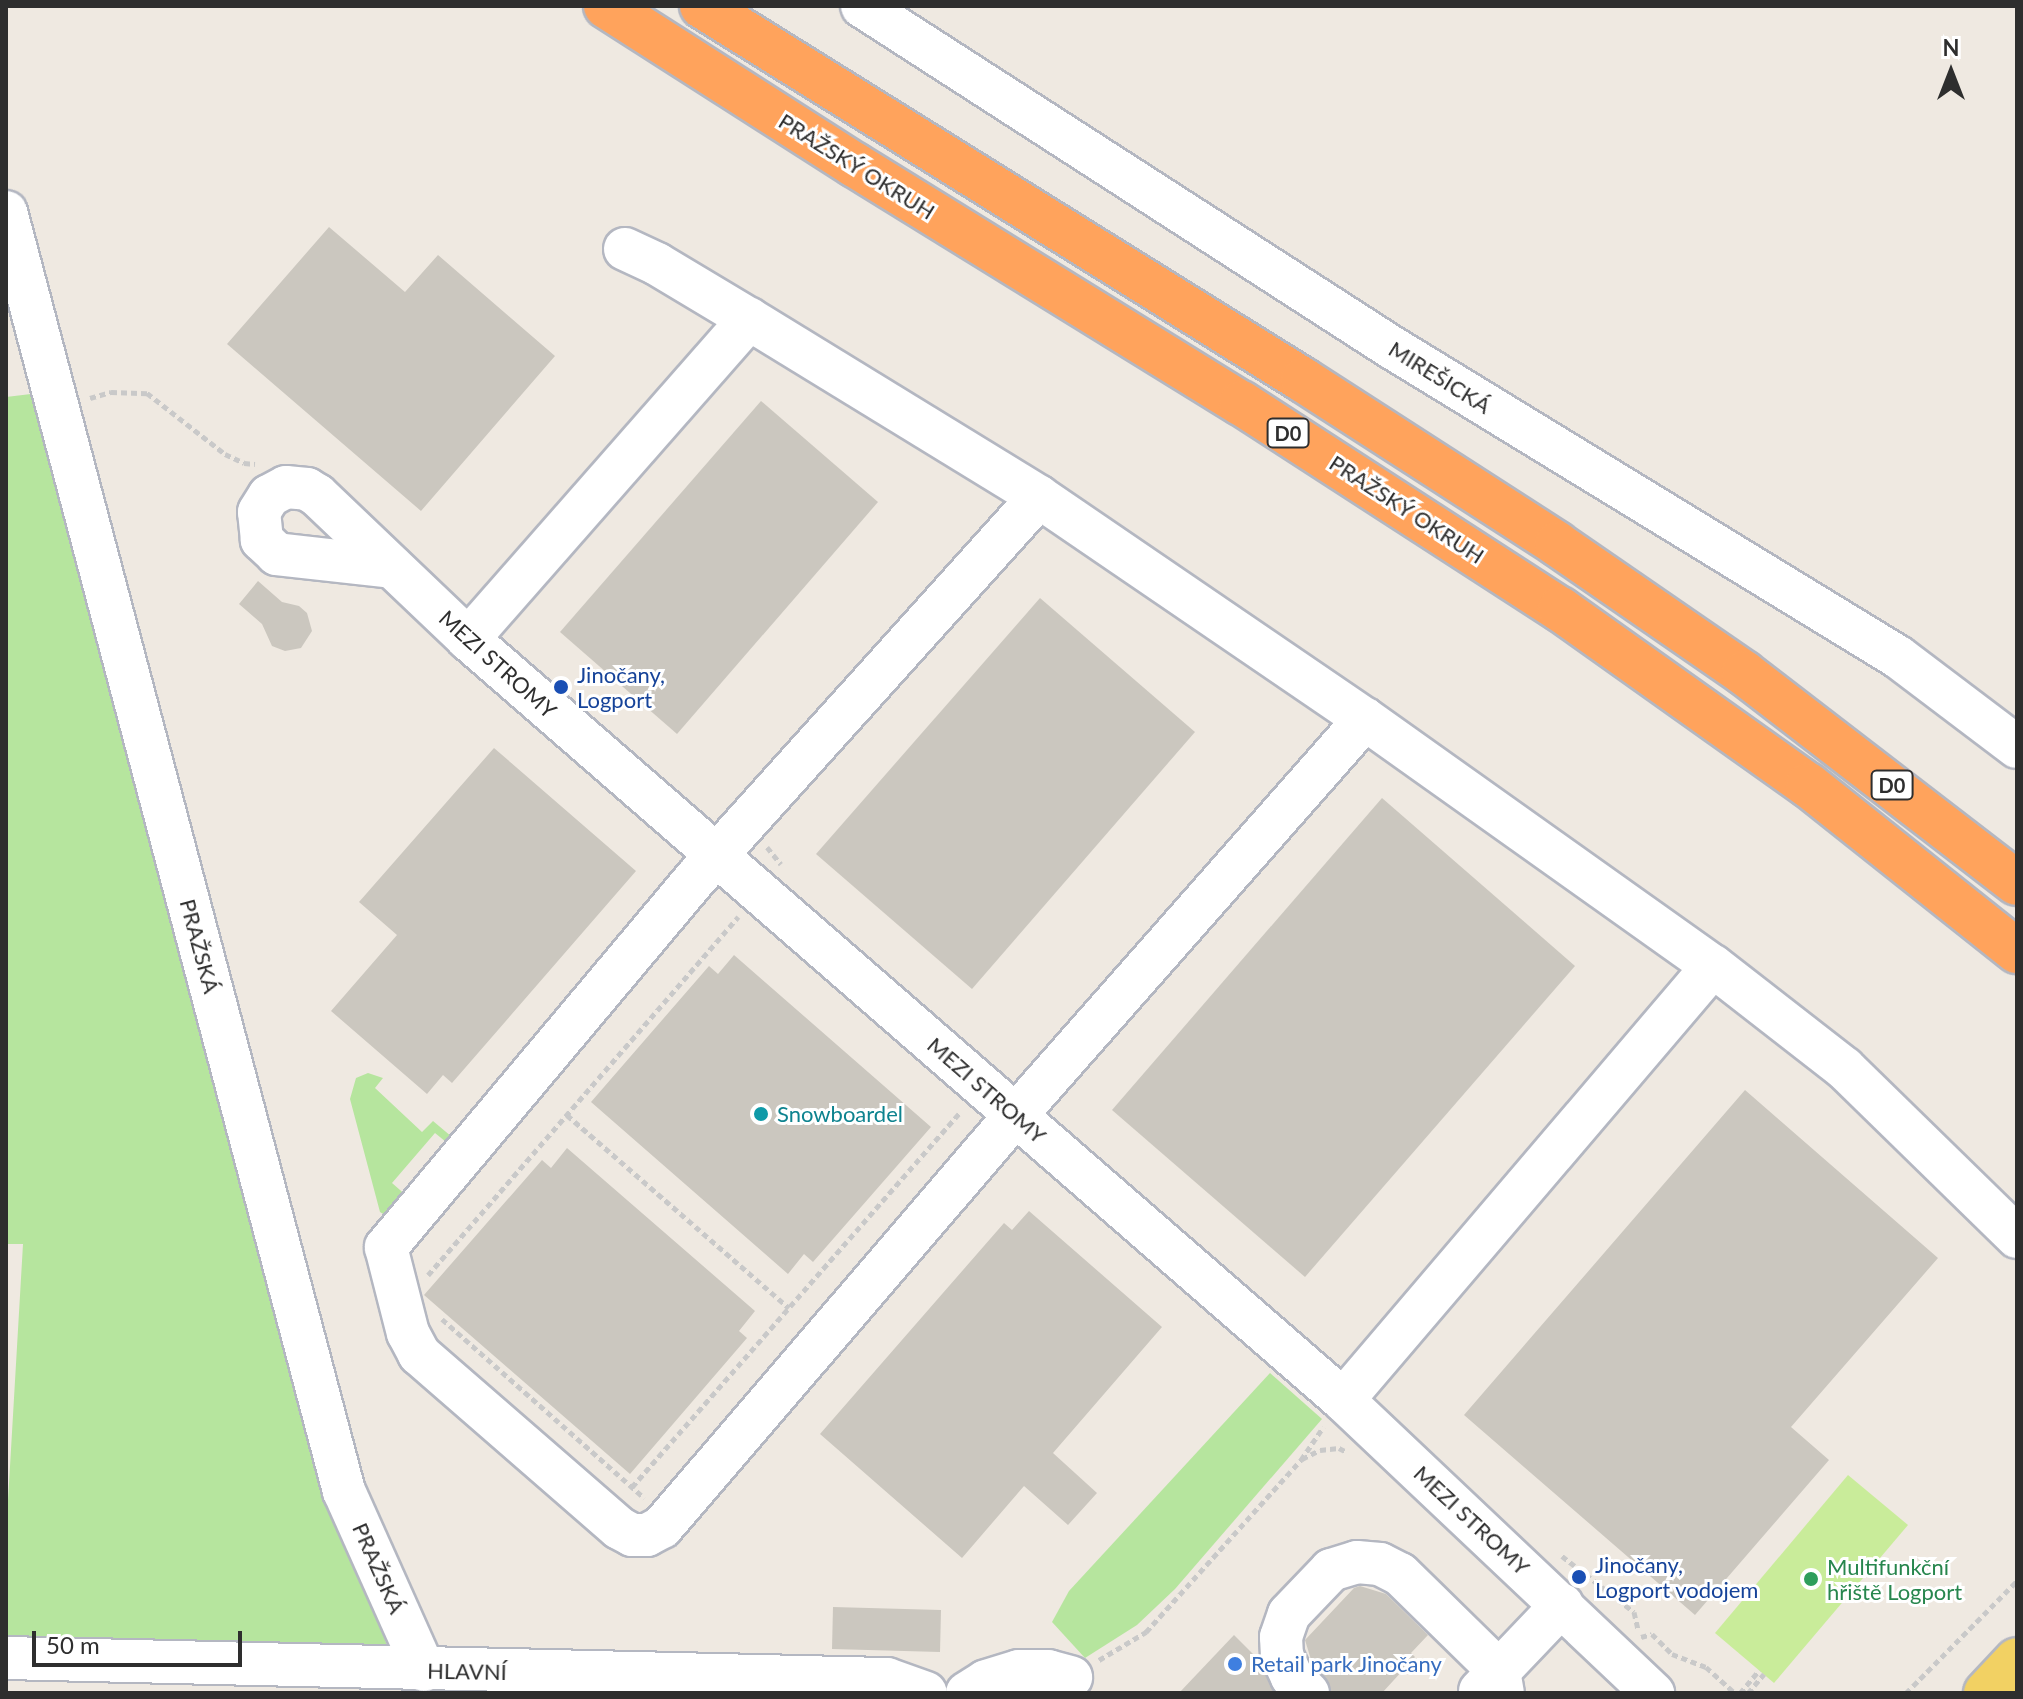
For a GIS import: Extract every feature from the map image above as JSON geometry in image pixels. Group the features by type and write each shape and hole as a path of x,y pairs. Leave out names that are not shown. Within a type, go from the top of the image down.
{"highway":[{"name":"PRAŽSKÝ OKRUH","path":"606,6 1501,570 1741,736 1947,892 2017,951"},
{"name":"D0","path":"702,6 1303,380 1544,535 1744,673 2017,883"}],"main road":[{"path":"1986,1693 2017,1660"}],"street":[{"name":"MIREŠICKÁ","path":"862,6 1391,347 1898,657 2017,747"},
{"name":"PRAŽSKÁ","path":"6,212 344,1491 440,1678"},
{"path":"625,249 657,264 749,319 1039,497 1365,719 1713,966 1844,1068 2017,1237"},
{"path":"468,639 749,319"},
{"path":"1039,497 716,855 386,1247 408,1333 419,1354 619,1528 632,1535 647,1535 669,1520 1016,1116 1365,719"},
{"name":"MEZI STROMY","path":"392,567 468,639 1343,1400 1653,1693"},
{"path":"1947,892 1979,852"},
{"path":"1343,1400 1713,966"},
{"path":"1308,1693 1292,1677 1282,1656 1281,1637 1289,1614 1331,1570 1357,1562 1380,1564 1400,1574 1493,1686 1569,1612"},
{"name":"HLAVNÍ","path":"29,1671 440,1678 887,1679 926,1693"},
{"path":"967,1693 986,1681 1019,1671 1048,1671 1071,1677"}],"path":[{"path":"427,1277 739,915"},
{"path":"632,1487 963,1108"},
{"path":"567,1115 789,1308"},
{"path":"432,1310 669,1520"},
{"path":"1071,1677 1146,1632 1301,1460 1320,1450 1339,1448 1351,1455"},
{"path":"1906,1693 2017,1581"},
{"path":"1640,1638 1652,1634 1672,1654 1706,1667 1737,1693 1761,1672 1748,1693"}],"green space":[{"path":"31,394 329,1494 387,1645 6,1639 6,1535 23,1244 6,1244 6,397"},
{"path":"368,1073 383,1078 375,1088 422,1132 433,1121 452,1137 451,1146 435,1133 392,1183 408,1197 388,1217 380,1212 350,1099 356,1078"},
{"path":"1270,1373 1322,1419 1175,1589 1137,1625 1085,1658 1052,1622 1069,1591"},
{"name":"Multifunkční hřiště Logport","path":"1848,1475 1908,1525 1774,1683 1715,1633"}],"building":[{"path":"329,227 405,292 438,255 555,356 421,511 227,344"},
{"path":"761,401 878,502 677,734 560,632"},
{"path":"258,581 282,602 299,606 307,613 312,631 301,648 285,651 272,646 262,624 239,604"},
{"path":"1040,598 1195,732 972,989 816,854"},
{"path":"494,748 636,871 452,1083 443,1075 427,1094 331,1011 397,935 359,902"},
{"path":"1382,798 1575,966 1305,1277 1112,1110"},
{"name":"Snowboardel","path":"734,955 931,1127 813,1262 804,1254 788,1274 591,1102 709,966 718,974"},
{"path":"1745,1090 1938,1258 1791,1427 1829,1460 1695,1615 1464,1415"},
{"path":"567,1148 755,1311 739,1331 747,1338 630,1474 424,1295 542,1160 551,1168"},
{"path":"1029,1211 1162,1327 1053,1453 1097,1493 1068,1525 1024,1486 962,1558 820,1434 1004,1223 1012,1230"},
{"path":"1360,1586 1386,1594 1428,1635 1411,1653 1415,1657 1382,1693 1331,1693 1325,1677 1312,1663 1305,1640 1354,1588"},
{"path":"833,1607 941,1610 940,1652 832,1649"},
{"name":"Retail park Jinočany","path":"1234,1635 1258,1659 1274,1693 1179,1693"}],"place":[{"name":"Jinočany, Logport","path":"561,687"},
{"name":"Snowboardel","path":"761,1114"},
{"name":"Jinočany, Logport vodojem","path":"1579,1577"},
{"name":"Multifunkční hřiště Logport","path":"1811,1579"},
{"name":"Retail park Jinočany","path":"1235,1664"}]}
